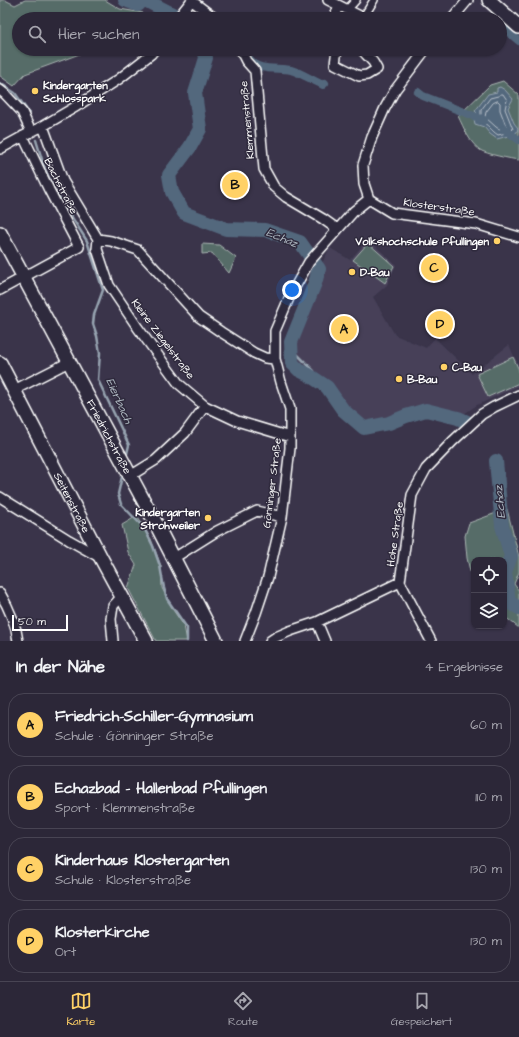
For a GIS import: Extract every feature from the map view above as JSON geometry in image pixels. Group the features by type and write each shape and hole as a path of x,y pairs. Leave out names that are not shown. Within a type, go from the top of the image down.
{"main road":[{"path":"489,0 502,12"},
{"path":"507,16 519,27"},
{"name":"Friedrichstraße","path":"0,233 116,448 216,641"},
{"name":"Seitenstraße","path":"0,363 101,558 146,641"}],"street":[{"path":"182,12 192,0 207,12"},
{"path":"328,0 352,12"},
{"path":"340,12 356,0"},
{"path":"368,12 374,0"},
{"path":"458,12 468,0"},
{"path":"0,149 77,106 118,80 148,56"},
{"name":"Klemmenstraße","path":"244,56 255,71 264,169 274,187 286,197 337,229"},
{"path":"336,56 335,64 359,76 367,75 377,69 367,56"},
{"path":"369,199 364,184 363,165 372,137 395,90 421,56"},
{"path":"0,90 22,112 98,239 111,241 138,250 199,317 254,353 265,358 274,359"},
{"name":"Bachstraße","path":"23,278 79,247 49,190 32,131"},
{"name":"Gönninger Straße","path":"238,641 247,637 256,613 268,577 282,517 290,448 290,409 274,359 275,331 290,296 309,262 354,211 369,199"},
{"name":"Klosterstraße","path":"369,199 392,213 476,224 519,237"},
{"name":"Kleine Ziegelstraße","path":"98,239 97,249 109,285 179,384 206,406 237,421 290,437"},
{"path":"0,290 23,278"},
{"path":"14,390 69,362"},
{"name":"Hohe Straße","path":"273,639 290,631 317,622 400,582 412,495 426,469 482,414 519,395"},
{"path":"130,476 156,460 185,433 206,406"},
{"path":"0,498 101,558"},
{"path":"174,558 217,531 257,511 282,517"},
{"path":"400,582 429,640"},
{"path":"0,593 6,602 16,629 18,641"},
{"path":"113,641 111,619 113,606 122,596"},
{"path":"317,622 324,641"}],"shaded area":[{"path":"368,239 396,265 387,285 373,297 395,335 426,348 435,338 472,374 509,345 519,367 519,386 477,405 458,418 426,410 389,423 364,428 343,410 327,387 299,370 292,363 291,342 315,283 319,269 330,248 350,260"}],"green space":[{"path":"0,0 5,0 15,5 25,0 105,0 120,9 137,12 12,12 12,56 74,56 25,74 14,86 0,76"},
{"path":"503,81 519,95 519,160 493,155 480,150 470,139 458,116 490,85"},
{"path":"368,243 394,266 385,283 353,260"},
{"path":"202,244 219,245 236,258 229,273 212,253 202,254"},
{"path":"513,357 519,370 519,383 488,397 477,374"},
{"path":"507,509 519,557 519,572 514,584 519,591 519,628 507,618 507,557 471,557 471,576 467,558 465,536 469,523"},
{"path":"137,516 151,539 161,566 162,588 173,610 184,626 187,641 156,641 128,588 136,565 128,552 122,525"}],"water":[{"path":"500,87 513,99 508,108 514,123 518,128 517,132 512,135 497,139 484,127 475,124 474,119 477,113 475,111 488,94 497,92 497,88"}],"waterway":[{"name":"Echaz","path":"125,0 138,5 143,0"},
{"name":"Echaz","path":"145,0 168,12"},
{"path":"507,31 519,41"},
{"name":"Echaz","path":"206,56 195,93 200,129 190,147 169,175 172,192 184,213 226,229 265,230 300,242 319,269 315,283 291,342 292,363 299,370 327,387 343,410 364,428 389,423 426,410 458,418 467,422"},
{"path":"249,59 258,66 291,70 323,85 325,83"},
{"name":"Eierbach","path":"0,83 15,93 29,113"},
{"path":"418,92 423,96 484,120"},
{"path":"504,129 519,140"},
{"name":"Eierbach","path":"36,140 45,169 55,191 87,241 103,290 94,315 93,324 100,353 98,380 129,445 126,458"},
{"path":"291,348 314,371 315,379"},
{"name":"Echaz","path":"496,461 502,526 511,556 505,572 509,602 519,608"},
{"name":"Eierbach","path":"123,472 118,494 121,504 144,528 153,546 160,566 167,599 187,628 187,641"}],"place":[{"name":"Kindergarten Schlosspark","path":"35,91"},
{"name":"Echazbad - Hallenbad Pfullingen","path":"235,185"},
{"name":"Volkshochschule Pfullingen","path":"497,241"},
{"name":"Kinderhaus Klostergarten","path":"434,268"},
{"name":"D-Bau","path":"352,272"},
{"name":"Klosterkirche","path":"440,324"},
{"name":"Friedrich-Schiller-Gymnasium","path":"344,329"},
{"name":"C-Bau","path":"444,367"},
{"name":"B-Bau","path":"399,379"},
{"name":"Kindergarten Strohweiler","path":"208,518"}]}
